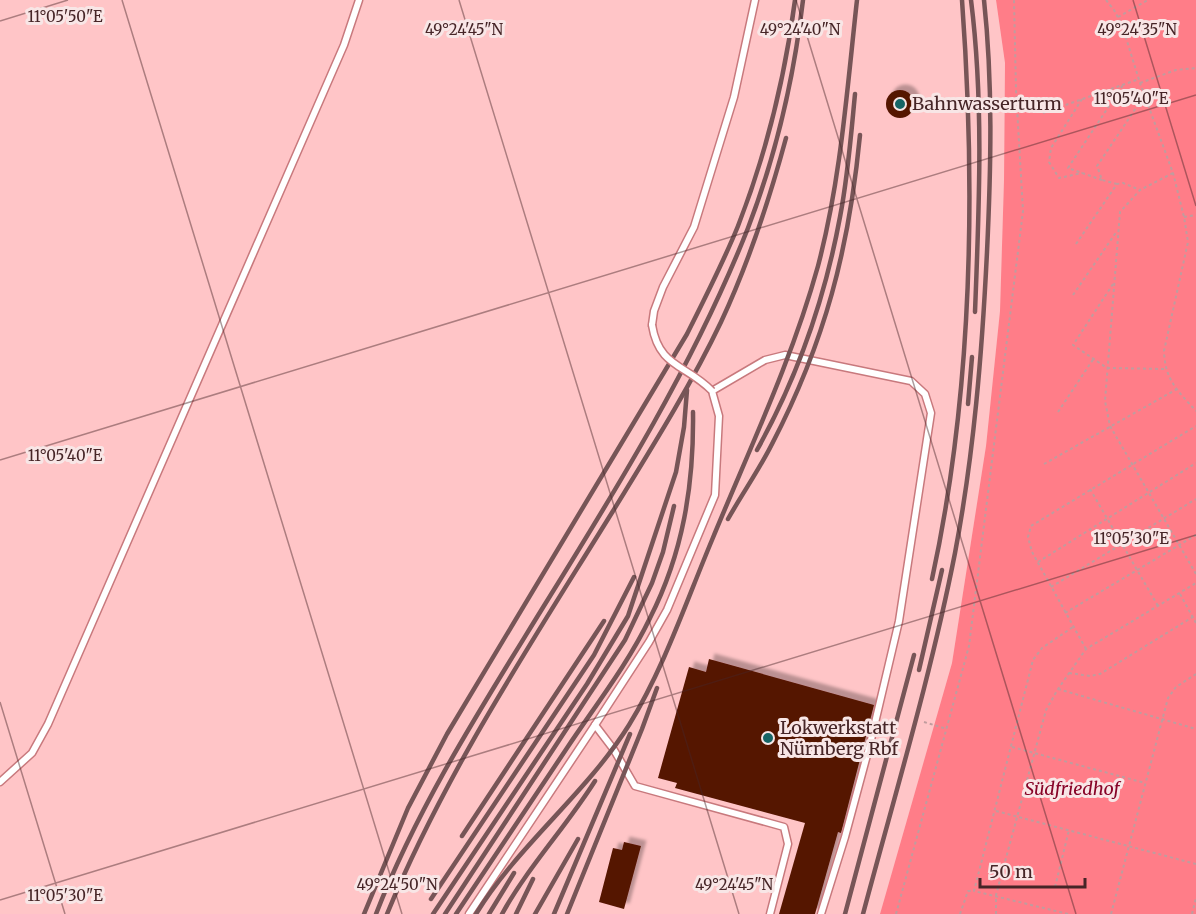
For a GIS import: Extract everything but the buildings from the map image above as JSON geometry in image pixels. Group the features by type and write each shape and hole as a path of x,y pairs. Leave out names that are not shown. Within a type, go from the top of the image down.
{"lane":[{"path":"0,782 32,753 48,724 345,45 359,0"},
{"path":"469,914 649,642 667,610 715,495 719,416 712,391 701,379 675,365 661,352 654,342 652,325 654,311 663,287 694,227 734,97 755,0"},
{"path":"712,391 765,360 785,354 911,381 925,394 931,413 899,621 867,756 821,914"},
{"path":"595,725 614,750 635,786 784,827 788,844 770,914"}],"path":[{"path":"896,914 969,646 1023,211 1016,90 1014,0"},
{"path":"1106,0 1118,17 1173,173 1184,217 1188,242 1164,351 1165,369 1177,389 1196,411"},
{"path":"1118,17 1148,0"},
{"path":"1043,113 1123,85 1176,70 1196,68"},
{"path":"1123,85 1068,168 1140,190"},
{"path":"1102,180 1097,166 1144,95"},
{"path":"1082,99 1051,148 1048,162 1059,178 1082,173"},
{"path":"1173,173 1140,190 1120,212 1105,401 1110,426 1196,574"},
{"path":"1076,244 1117,184"},
{"path":"1184,217 1196,215"},
{"path":"1073,295 1119,229"},
{"path":"1114,282 1073,345 1107,368 1165,369"},
{"path":"1058,412 1094,358"},
{"path":"1044,464 1177,389"},
{"path":"1086,649 1032,552 1028,537 1031,526 1196,426"},
{"path":"1037,562 1196,463"},
{"path":"1090,489 1158,606"},
{"path":"1051,587 1196,499"},
{"path":"1065,613 1196,535"},
{"path":"996,914 996,895 1046,710 1058,689 1086,649 1196,583"},
{"path":"1179,594 1194,616 1196,623"},
{"path":"1069,673 1090,676 1100,674 1194,616"},
{"path":"975,891 1034,660 1042,648 1073,627"},
{"path":"1111,914 1168,698 1176,687 1196,674"},
{"path":"1058,689 1196,729"},
{"path":"924,722 947,729"},
{"path":"1011,747 1145,783"},
{"path":"995,810 1196,864"},
{"path":"1055,887 1069,830"},
{"path":"960,914 968,891 996,895 1068,914"},
{"path":"1192,914 1196,898"}],"shaded area":[{"path":"0,0 996,0 1005,63 1004,180 1000,311 986,446 952,663 880,914 0,914"}],"green space":[{"name":"Südfriedhof","path":"996,0 1196,0 1196,914 880,914 952,663 986,446 1000,311 1004,180 1005,63"}],"railway":[{"path":"364,914 408,808 447,734 687,334 720,267 738,226 766,143 786,58 795,0"},
{"path":"376,914 431,796 496,683 654,423 727,278 758,200 783,116 795,58 803,0"},
{"path":"476,914 512,865 612,750 642,703 674,634 783,370 818,266 838,167 857,0"},
{"path":"932,579 946,508 956,436 968,291 969,145 962,0"},
{"path":"971,0 979,117 975,312"},
{"path":"863,914 935,644 955,553 967,478 980,365 988,220 990,94 984,0"},
{"path":"757,450 785,395 818,307 843,202 855,94"},
{"path":"728,519 762,463 807,369 832,294 841,256 849,217 860,135"},
{"path":"387,914 410,861 463,758 521,658 656,441 709,346 749,254 786,138"},
{"path":"968,404 972,357"},
{"path":"433,914 587,684 628,616 676,472 684,427 687,390"},
{"path":"456,914 621,668 650,618 671,569 684,518 689,492 693,412"},
{"path":"445,914 625,640 652,583 663,552 674,506"},
{"path":"919,670 942,570"},
{"path":"431,899 594,655 634,577"},
{"path":"462,836 604,621"},
{"path":"845,914 914,655"},
{"path":"567,914 657,688"},
{"path":"554,914 630,734"},
{"path":"502,914 523,880 595,781"},
{"path":"535,914 578,839"},
{"path":"489,914 514,873"},
{"path":"516,914 533,879"}],"place":[{"name":"Bahnwasserturm","path":"900,104"},
{"name":"Lokwerkstatt Nürnberg Rbf","path":"768,738"}]}
